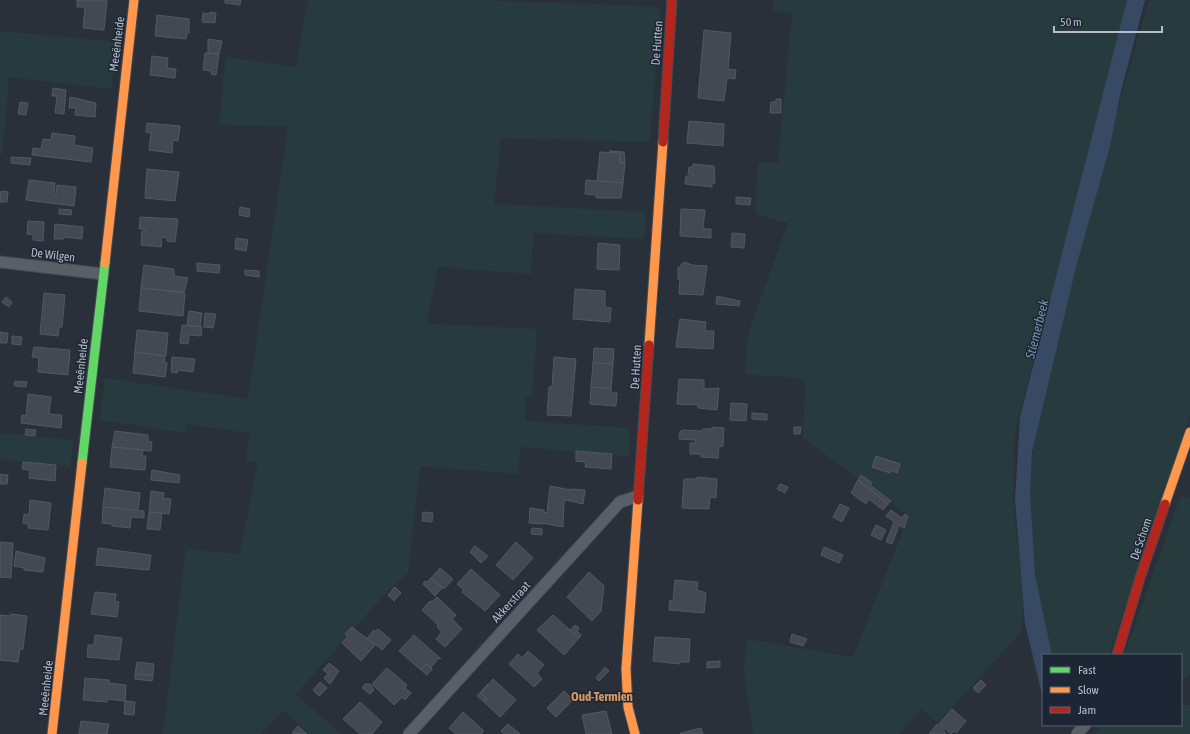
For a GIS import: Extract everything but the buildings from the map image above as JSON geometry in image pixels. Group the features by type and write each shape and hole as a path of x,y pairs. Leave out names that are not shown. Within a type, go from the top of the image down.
{"street":[{"name":"Meeënheide","path":"52,734 102,274 134,0"},
{"name":"De Hutten","path":"635,734 628,707 626,669 644,427 672,0"},
{"name":"De Wilgen","path":"0,262 102,274"},
{"name":"De Schom","path":"1117,654 1140,578 1190,432"},
{"name":"Akkerstraat","path":"409,734 620,502 638,496"},
{"path":"1077,734 1084,726"}],"green space":[{"path":"308,0 484,0 660,7 650,142 501,138 494,204 646,212 644,239 533,233 531,274 438,267 426,324 537,329 532,397 525,397 525,421 629,428 629,456 520,447 518,474 420,466 408,573 384,595 296,694 341,734 310,734 283,710 261,734 163,734 186,549 240,554 258,462 246,461 250,433 186,424 185,433 100,420 105,378 248,399 288,127 219,124 226,57 296,67"},
{"path":"774,0 1132,0 1015,430 1013,501 1024,606 1021,632 938,723 922,709 899,734 753,734 744,672 747,639 853,657 909,516 803,438 805,379 745,374 748,334 788,223 755,214 758,162 778,163 792,13 773,11"},
{"path":"1149,0 1190,0 1190,415 1109,654 1046,654 1043,645 1027,509 1041,398 1083,229"},
{"path":"0,31 117,42 111,89 9,77 2,154 0,154"},
{"path":"0,433 73,440 70,467 0,459"},
{"path":"1181,495 1190,499 1190,673 1182,679 1182,654 1124,654"},
{"path":"1182,705 1190,705 1190,734 1094,734 1102,726 1182,726"}],"water":[{"path":"1127,0 1145,0 1121,91 1109,150 1076,267 1032,452 1030,493 1035,575 1052,654 1042,654 1042,694 1025,624 1015,500 1020,417"}],"traffic: fast":[{"path":"82,463 105,263"}],"traffic: slow":[{"path":"105,263 134,0"},
{"path":"649,345 663,142"},
{"path":"1165,504 1190,432"},
{"path":"52,734 82,463"},
{"path":"635,734 628,707 626,669 638,500"}],"traffic: jam":[{"path":"663,142 672,0"},
{"path":"638,500 649,345"},
{"path":"1117,654 1140,578 1165,504"}],"district":[{"name":"Oud-Termien","path":"602,696"}],"water label":[{"name":"Stiemerbeek","path":"1037,329"}]}
